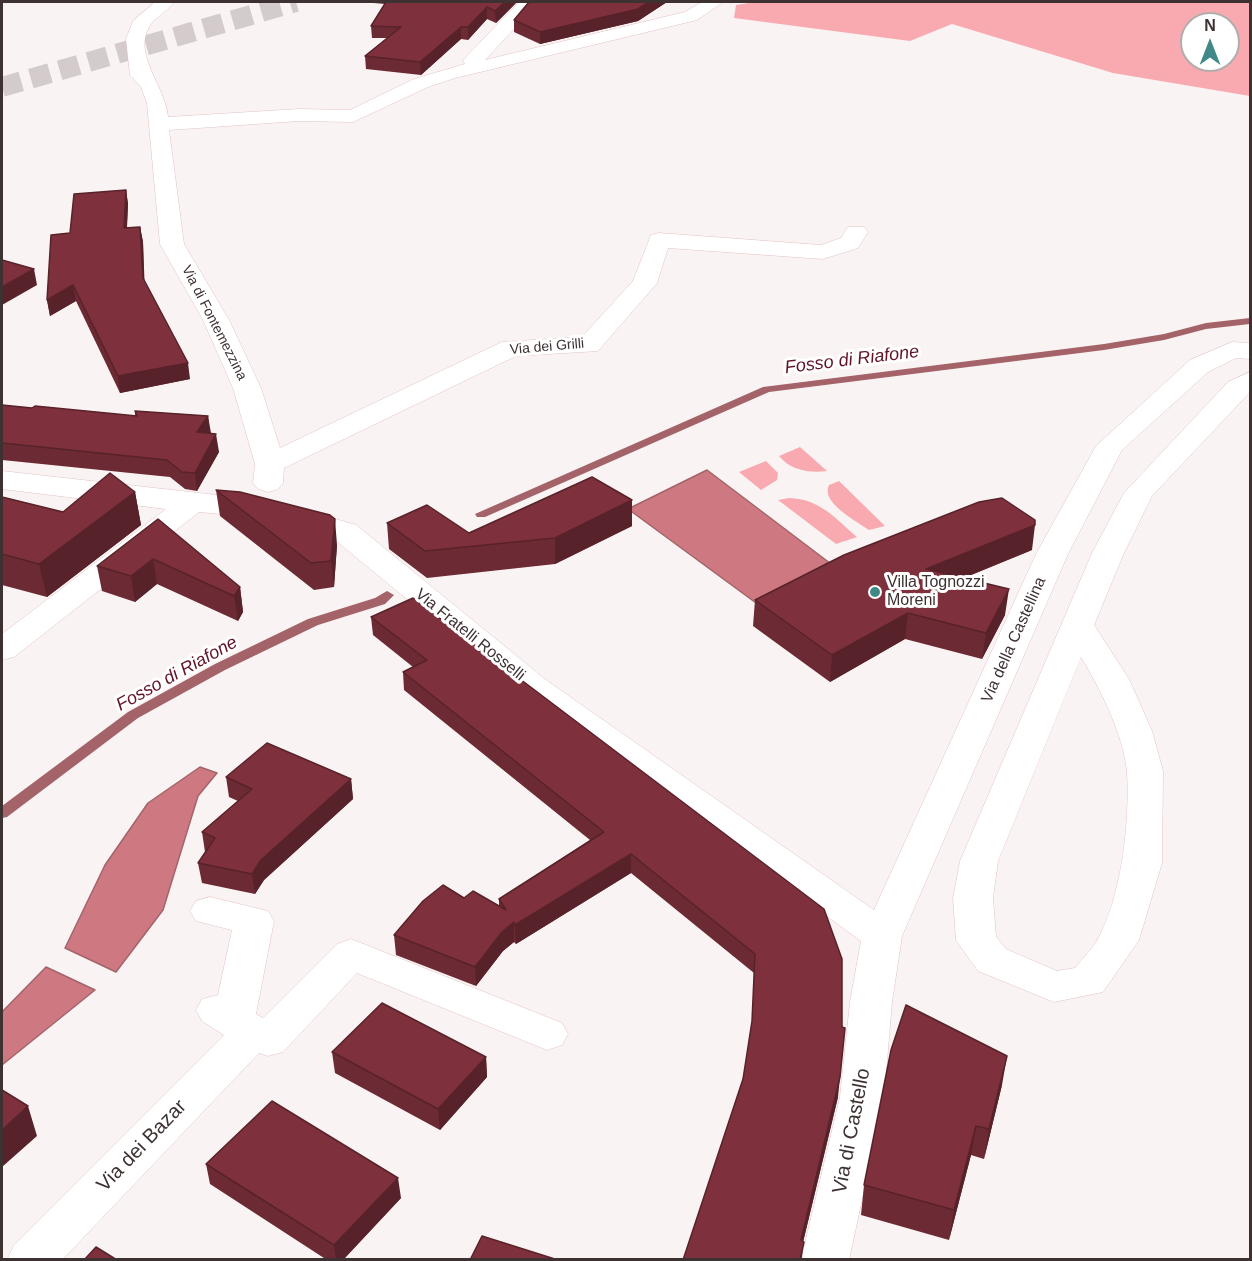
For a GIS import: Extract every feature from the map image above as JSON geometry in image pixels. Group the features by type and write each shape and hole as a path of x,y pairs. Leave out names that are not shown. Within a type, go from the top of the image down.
{"street":[{"name":"Via di Fontemezzina","path":"165,2 140,25 135,39 140,75 150,85 158,103 164,189 172,244 216,320 247,388 270,464"},
{"path":"482,66 473,61 520,9 530,2"},
{"path":"159,124 299,115 353,116 422,82 691,16 714,2"},
{"name":"Via dei Grilli","path":"270,464 511,348 589,345 645,283 659,240 823,252 850,243 856,232"},
{"name":"Via della Castellina","path":"871,1002 882,936 1052,554 1110,446 1199,366 1232,350 1251,351"},
{"path":"1078,625 1112,679 1134,731 1145,771 1143,863 1119,940 1088,981 1054,987 992,960 976,940 973,898 979,861 1108,553 1139,493 1200,427 1251,380"},
{"path":"244,507 270,481 270,464"},
{"name":"Via Fratelli Rosselli","path":"2,480 192,504 244,507 322,524 345,532 534,687 882,936"},
{"path":"2,650 192,504"},
{"path":"210,911 254,921 243,1026"},
{"name":"Via dei Bazar","path":"31,1260 243,1026 351,954 547,1034"},
{"name":"Via di Castello","path":"825,1260 862,1097 871,1002"}],"shaded area":[{"path":"756,2 1250,2 1250,96 1113,73 952,24 910,41 734,18 736,5"},
{"path":"800,447 827,471 801,470 789,465 779,456"},
{"path":"766,461 778,473 777,480 761,490 739,472"},
{"path":"707,470 847,576 767,611 628,509"},
{"path":"839,481 885,526 869,530 834,504 828,491 829,485"},
{"path":"800,499 818,506 857,537 836,544 778,500"},
{"path":"200,767 217,773 198,796 163,910 116,972 65,948 105,865 148,803"},
{"path":"46,967 95,990 2,1065 2,1012"}],"building":[{"path":"386,2 505,2 495,11 487,7 468,27 461,27 420,62 365,56 401,27 371,26"},
{"path":"529,2 649,2 638,9 540,32 514,20"},
{"path":"126,190 124,228 140,227 143,278 188,363 118,376 73,285 47,300 51,235 70,233 74,194"},
{"path":"2,260 34,269 2,287"},
{"path":"2,405 137,416 135,411 208,416 197,432 216,434 195,473 182,472 167,460 2,443"},
{"path":"110,473 135,492 39,564 2,554 2,497 63,512"},
{"path":"592,477 632,500 555,538 425,551 387,523 427,505 469,533"},
{"path":"216,490 240,492 330,515 335,519 331,561 311,563"},
{"path":"1002,498 1035,520 1035,525 926,569 1009,589 986,633 908,613 832,655 755,600 844,555 979,502"},
{"path":"158,519 240,587 234,596 153,559 131,576 97,566"},
{"path":"413,598 824,909 842,959 842,1027 845,1028 840,1077 801,1240 804,1242 800,1260 683,1260 743,1079 752,1021 755,954 631,854 515,925 514,922 502,932 475,967 394,935 423,901 443,885 464,898 473,891 506,910 499,899 604,832 403,672 427,660 371,617"},
{"path":"267,743 351,779 261,860 252,874 198,863 215,838 202,832 252,789 226,777"},
{"path":"382,1003 486,1057 438,1109 332,1052"},
{"path":"906,1005 1007,1056 989,1129 976,1126 954,1210 864,1185 891,1050"},
{"path":"2,1090 28,1106 2,1130"},
{"path":"272,1101 398,1178 334,1245 206,1164"},
{"path":"482,1236 558,1260 470,1260"},
{"path":"96,1247 117,1260 84,1260"}],"waterway":[{"name":"Fosso di Riafone","path":"481,514 767,389 1104,347 1164,337 1206,326 1250,321"},
{"name":"Fosso di Riafone","path":"2,813 133,715 220,667 313,622 380,601 387,595"}],"tunnel":[{"path":"2,87 296,2"}],"place":[{"name":"Villa Tognozzi Moreni","path":"875,592"}]}
